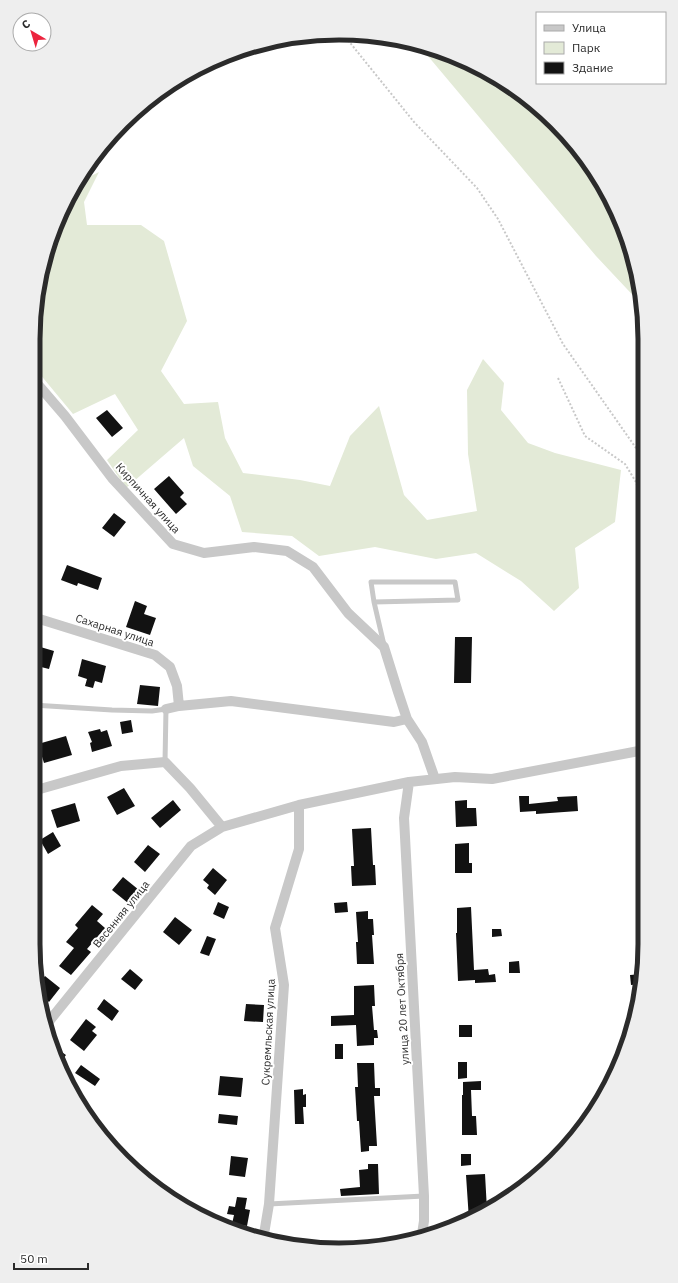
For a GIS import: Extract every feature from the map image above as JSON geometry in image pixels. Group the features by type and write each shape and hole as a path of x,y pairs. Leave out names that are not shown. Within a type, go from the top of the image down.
{"street":[{"name":"Кирпичная улица","path":"40,387 65,416 112,478 173,544 204,553 254,547 287,551 313,566 348,614 384,647"},
{"name":"Сахарная улица","path":"40,619 155,655 170,667 177,686 179,706"},
{"path":"384,647 407,719 422,742 435,779"},
{"path":"166,709 179,706 231,701 394,722 407,719"},
{"name":"Весенняя улица","path":"50,1020 192,846 222,827 299,805 408,782 455,777 492,779 638,751"},
{"path":"40,788 121,766 166,762 190,788 222,827"},
{"name":"улица 20 лет Октября","path":"408,782 404,818 424,1196 422,1231"},
{"name":"Сукремльская улица","path":"264,1233 269,1204 284,986 275,928 299,850 299,805"}],"lane":[{"path":"374,602 458,600 456,582 371,582 374,602 384,647"},
{"path":"40,705 136,711 166,709 166,762"},
{"path":"269,1204 424,1196"}],"path":[{"path":"348,40 414,122 477,188 498,219 563,344 638,451"},
{"path":"558,378 585,436 625,464 636,482 638,489"}],"green space":[{"path":"425,53 471,71 505,90 535,113 582,166 600,198 605,204 615,225 628,262 635,297 596,256"},
{"path":"99,172 84,202 87,225 141,225 164,241 187,321 161,371 184,404 218,402 225,438 243,473 300,480 330,486 350,436 379,406 404,495 427,520 477,511 468,454 467,390 483,359 504,383 501,410 528,443 555,453 621,470 615,522 575,548 579,588 554,611 521,581 476,553 436,559 375,547 319,556 292,536 242,532 230,496 193,466 184,438 126,488 107,460 138,430 115,394 73,414 40,374 41,319 50,262 63,225 87,178"}],"building":[{"path":"107,410 123,428 112,437 96,418"},
{"path":"169,476 184,493 180,497 187,504 176,514 154,489"},
{"path":"114,513 126,522 114,537 102,528"},
{"path":"67,565 102,578 98,590 78,583 77,586 61,580"},
{"path":"135,601 147,606 144,614 156,618 150,635 126,627"},
{"path":"455,637 472,637 471,683 454,683"},
{"path":"40,647 54,651 49,669 40,667"},
{"path":"82,659 106,666 102,683 95,681 93,688 85,686 87,679 78,676"},
{"path":"140,685 160,687 158,706 137,704"},
{"path":"131,720 133,732 122,734 120,722"},
{"path":"100,729 101,732 107,730 112,746 92,752 90,743 92,742 88,732"},
{"path":"66,736 72,755 44,763 40,750 40,743"},
{"path":"124,788 135,806 117,815 107,797"},
{"path":"519,796 529,796 529,804 558,801 557,797 577,796 578,811 536,814 536,811 520,812"},
{"path":"173,800 181,810 160,828 151,818"},
{"path":"467,800 467,808 476,808 477,826 456,827 455,801"},
{"path":"75,803 80,821 57,828 51,810"},
{"path":"371,828 373,865 375,865 376,885 352,886 351,866 354,866 352,829"},
{"path":"53,832 61,846 48,854 40,840"},
{"path":"469,843 469,863 472,863 472,873 455,873 455,844"},
{"path":"148,845 160,854 145,872 134,862"},
{"path":"213,868 227,880 215,895 207,888 209,885 203,880"},
{"path":"123,877 139,890 128,903 112,890"},
{"path":"218,902 229,907 224,919 213,914"},
{"path":"347,902 348,912 335,913 334,903"},
{"path":"92,905 103,914 97,921 105,928 87,949 91,952 71,975 59,966 74,948 66,942 78,928 75,925"},
{"path":"471,907 474,970 488,969 489,975 495,974 496,982 475,983 475,980 458,981 456,933 457,908"},
{"path":"368,911 368,919 373,919 374,935 372,935 374,964 357,964 356,942 358,942 356,912"},
{"path":"175,917 192,930 179,945 163,932"},
{"path":"492,929 501,929 502,936 492,937"},
{"path":"207,936 216,939 209,956 200,953"},
{"path":"519,961 520,973 509,973 509,962"},
{"path":"130,969 143,980 135,990 121,979"},
{"path":"630,975 636,975 635,985 631,985"},
{"path":"45,976 60,988 49,1002 46,999 43,979"},
{"path":"374,985 375,1006 372,1006 374,1030 377,1030 378,1038 374,1038 374,1045 357,1046 356,1025 331,1026 331,1016 354,1015 354,986"},
{"path":"104,999 119,1011 112,1021 97,1009"},
{"path":"246,1004 264,1005 263,1022 244,1021"},
{"path":"86,1019 96,1027 92,1031 97,1035 84,1051 70,1040"},
{"path":"459,1025 472,1025 472,1037 459,1037"},
{"path":"335,1044 343,1044 343,1059 335,1059"},
{"path":"60,1051 66,1055 63,1059"},
{"path":"458,1062 467,1062 467,1078 458,1079"},
{"path":"357,1063 374,1063 375,1088 380,1088 380,1096 374,1096 377,1146 369,1146 369,1151 361,1152 355,1087 358,1087"},
{"path":"81,1065 100,1079 95,1086 75,1073"},
{"path":"220,1076 243,1078 241,1097 218,1095"},
{"path":"481,1081 481,1090 471,1090 472,1116 476,1116 477,1135 462,1135 463,1082"},
{"path":"303,1089 303,1095 306,1094 306,1107 303,1107 304,1124 295,1124 294,1090"},
{"path":"219,1114 238,1116 237,1125 218,1123"},
{"path":"461,1154 471,1154 471,1165 461,1166"},
{"path":"231,1156 248,1158 245,1177 229,1175"},
{"path":"368,1164 378,1164 379,1194 341,1196 340,1189 360,1187 359,1170 368,1169"},
{"path":"485,1174 487,1204 469,1213 466,1175"},
{"path":"237,1197 247,1198 245,1209 250,1210 247,1226 232,1223 234,1215 227,1214 229,1206 235,1207"}]}
